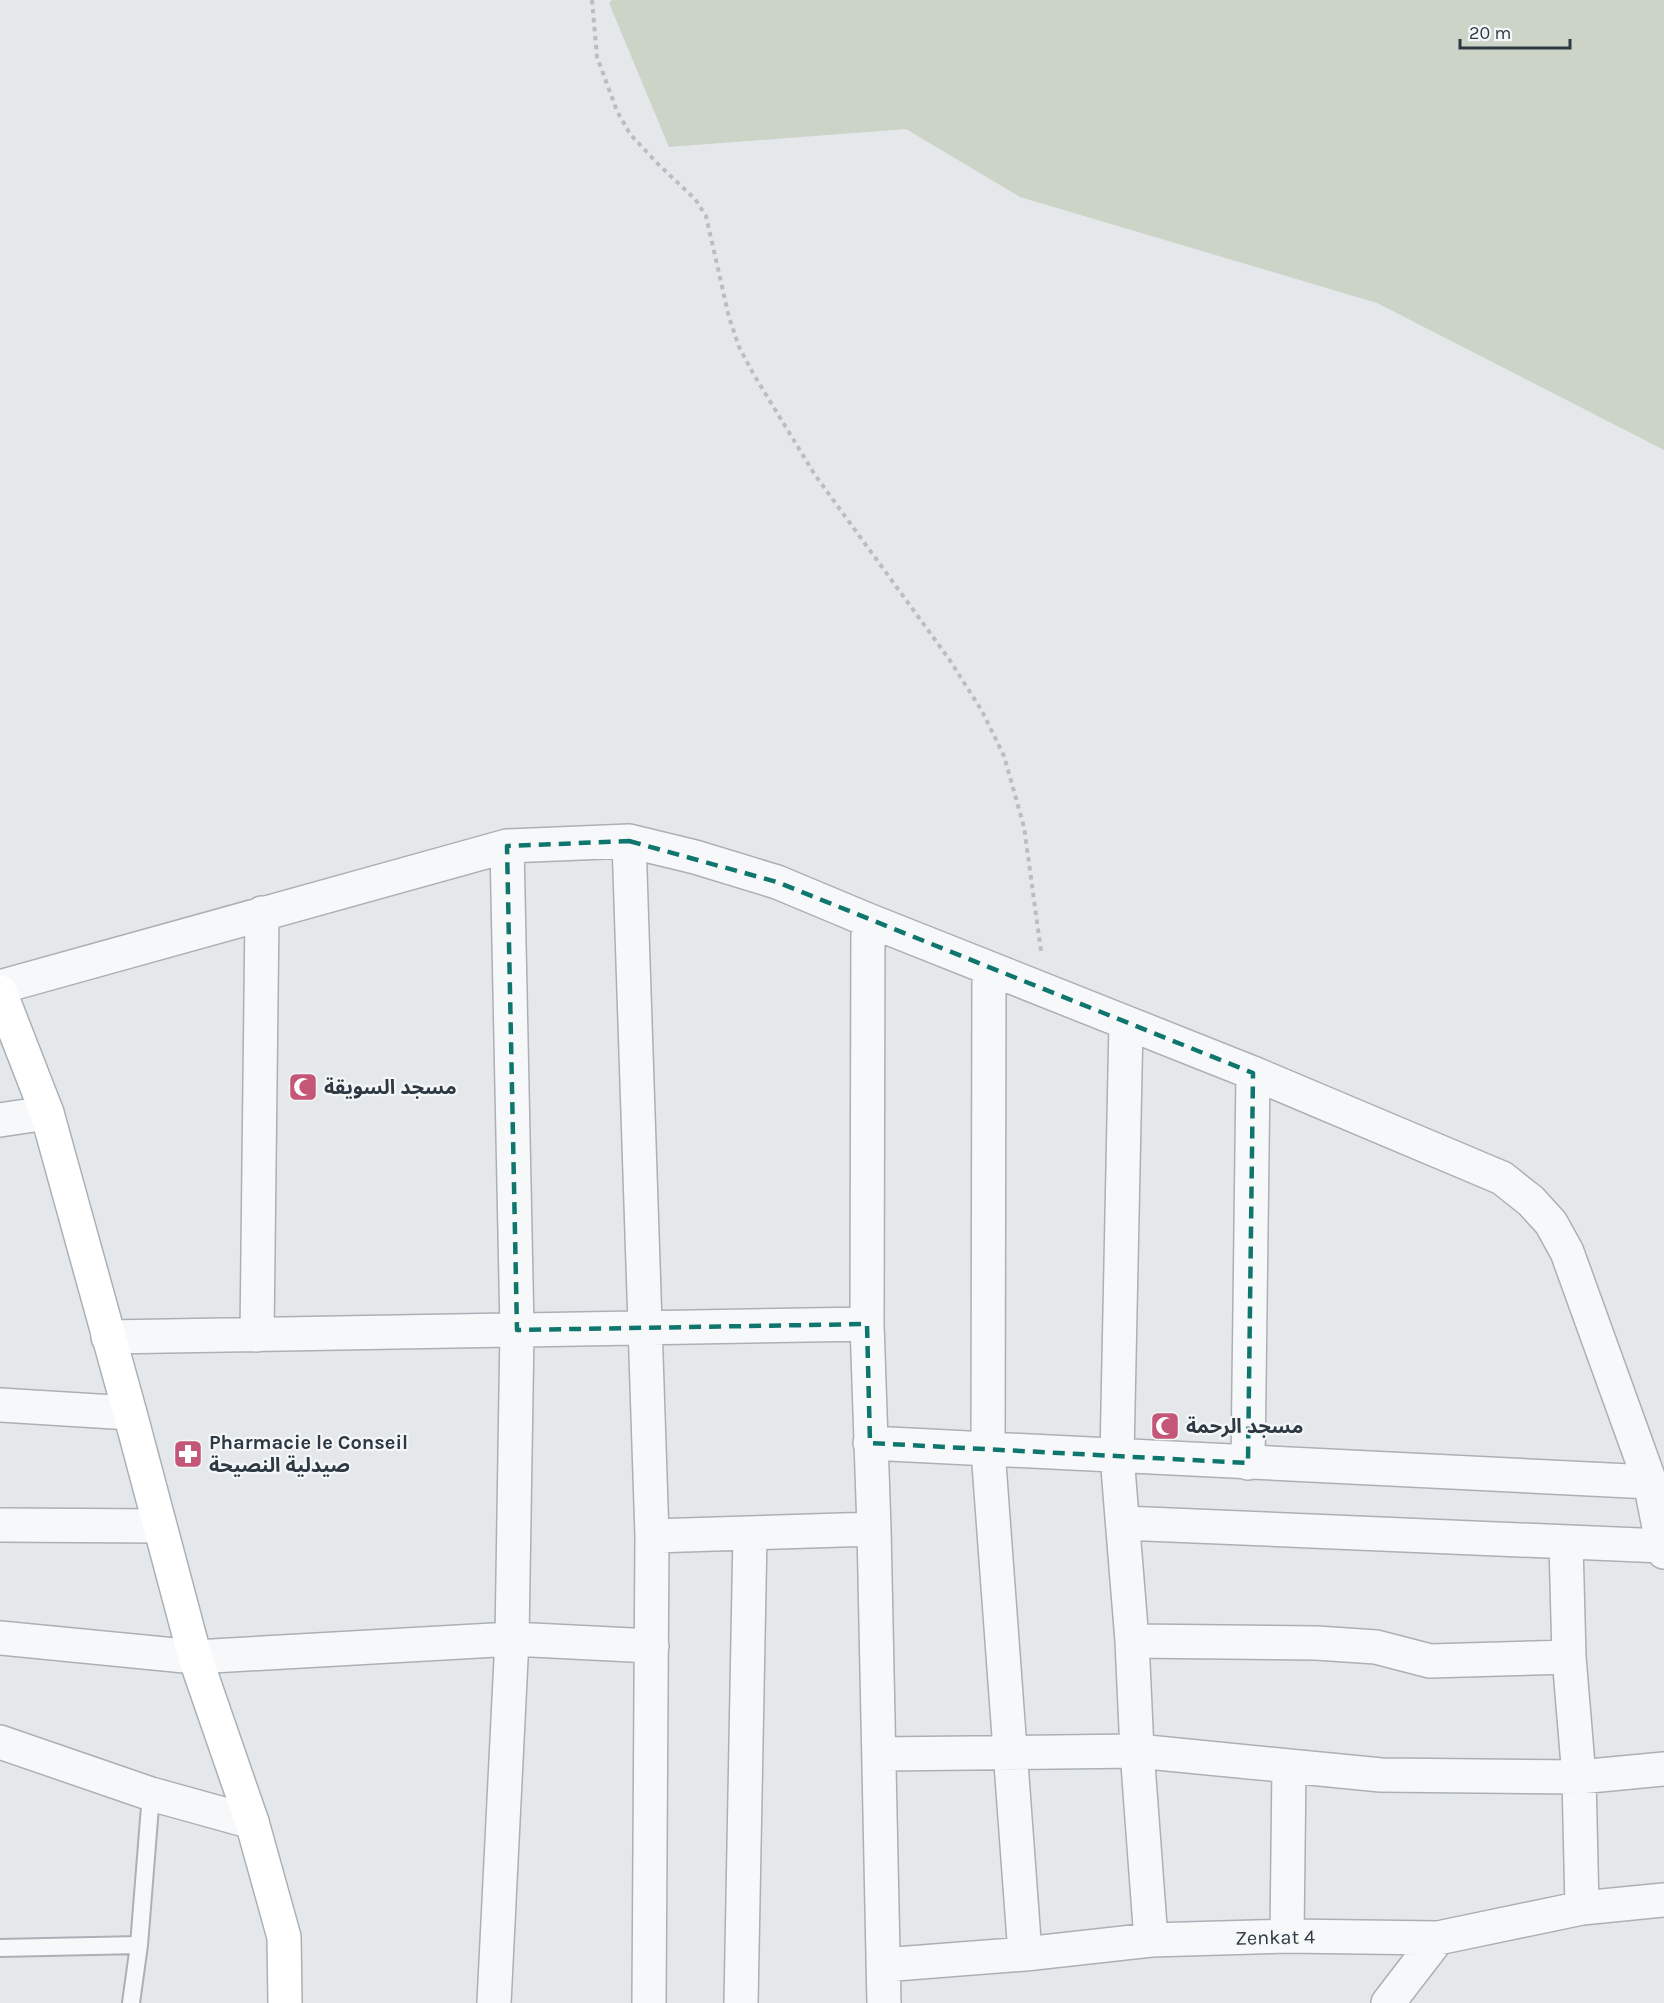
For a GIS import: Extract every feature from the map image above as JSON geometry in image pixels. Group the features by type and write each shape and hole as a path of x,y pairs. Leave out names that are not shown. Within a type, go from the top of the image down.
{"street":[{"path":"629,841 652,1536 649,2003"},
{"path":"0,987 507,846 629,841 695,857 777,882 1253,1073 1502,1178 1531,1201 1551,1223 1567,1252 1650,1482 1663,1549 1123,1523"},
{"path":"494,2003 512,1639 517,1330 507,846"},
{"path":"257,1335 262,913"},
{"path":"868,920 867,1324 879,1754 892,1964 900,2003"},
{"path":"989,968 988,1450 1025,1954"},
{"path":"0,992 47,1113 195,1657 252,1822 284,1937 285,2003"},
{"path":"1126,1023 1117,1456 1132,1641 1137,1750 1151,1940"},
{"path":"1248,1463 1253,1073"},
{"path":"0,1120 47,1113"},
{"path":"108,1337 867,1324"},
{"path":"0,1405 130,1413"},
{"path":"870,1443 1650,1482"},
{"path":"0,1525 159,1526"},
{"path":"652,1536 874,1529"},
{"path":"741,2003 750,1534"},
{"path":"1566,1544 1569,1658 1579,1777 1582,1908"},
{"path":"0,1638 195,1657 512,1639 652,1646"},
{"path":"1132,1641 1304,1643 1366,1647 1430,1661 1569,1658"},
{"path":"0,1743 151,1794 252,1822"},
{"path":"879,1754 1137,1750 1381,1775 1579,1777 1664,1769"},
{"path":"1287,1936 1289,1766"},
{"name":"Zenkat 4","path":"892,1964 1025,1954 1151,1940 1287,1936 1438,1938 1582,1908 1664,1900"},
{"path":"1388,2003 1438,1938"},
{"path":"884,2003 892,1964"}],"lane":[{"path":"131,2003 139,1945 151,1794"},
{"path":"0,1948 139,1945"}],"path":[{"path":"592,0 597,57 617,111 630,134 695,199 706,216 729,317 739,347 754,375 815,475 949,659 981,711 1004,756 1024,827 1046,991"}],"highlighted area":[{"path":"629,841 777,882 1253,1073 1248,1463 870,1443 867,1324 517,1330 507,846"}],"shaded area":[{"path":"612,0 1664,0 1664,450 1377,303 1020,197 906,129 669,147 609,3"}],"place":[{"name":"مسجد السويقة","path":"303,1087"},
{"name":"مسجد الرحمة","path":"1165,1426"},
{"name":"Pharmacie le Conseil صيدلية النصيحة","path":"188,1454"}]}
